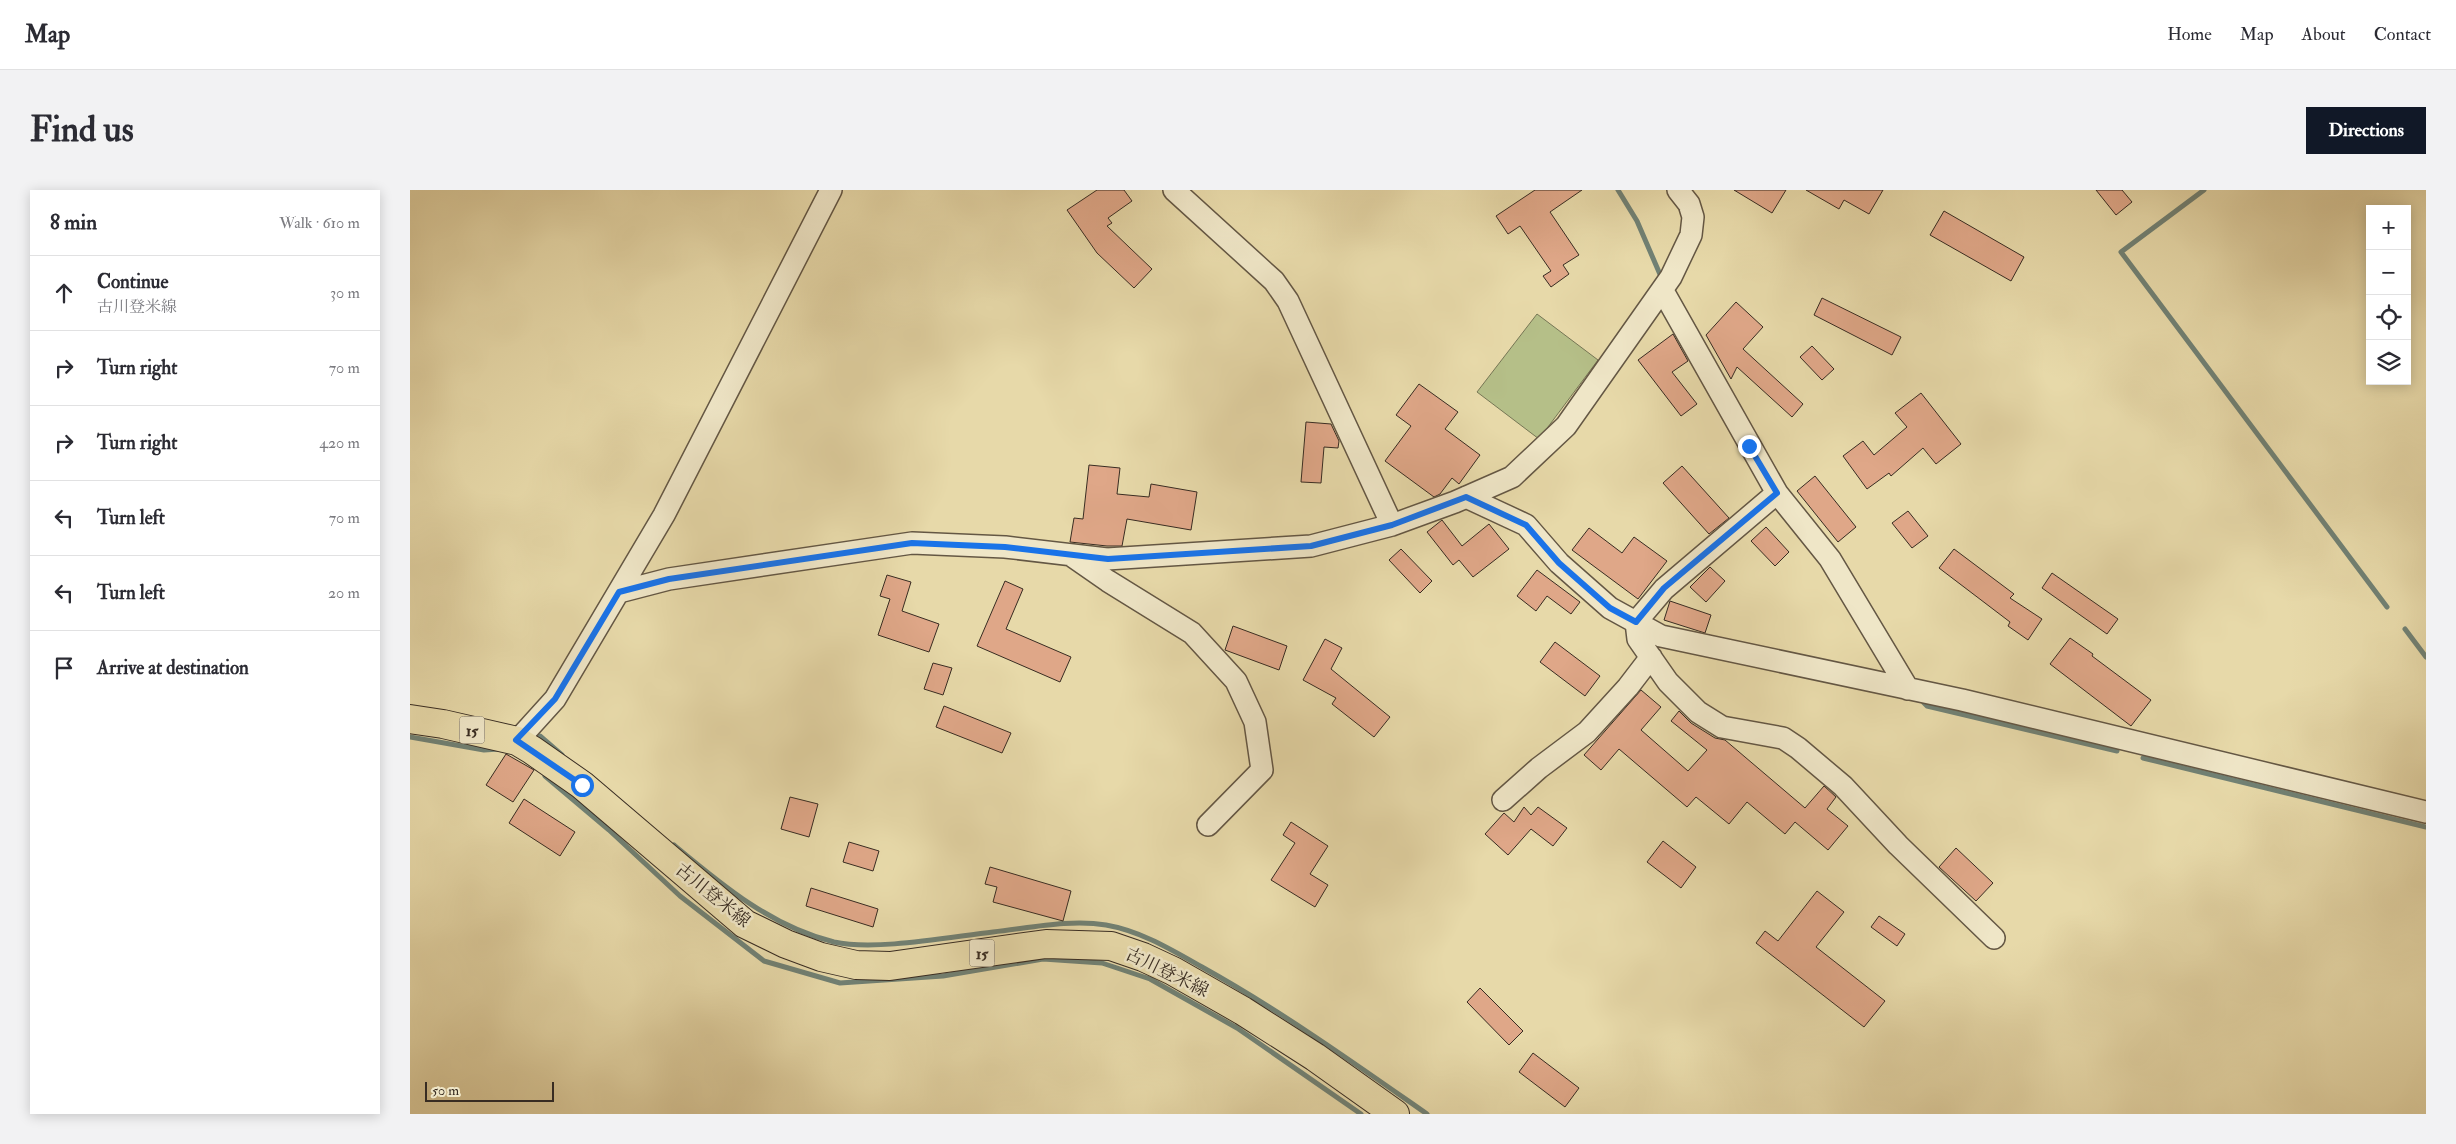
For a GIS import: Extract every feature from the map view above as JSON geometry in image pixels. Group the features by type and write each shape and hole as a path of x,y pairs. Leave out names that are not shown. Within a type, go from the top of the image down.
{"main road":[{"name":"古川登米線","path":"410,719 516,740 582,785 745,924 786,944 856,965 890,966 1046,944 1111,946 1143,957 1173,971 1243,1011 1315,1057 1395,1114"}],"street":[{"path":"516,740 555,699 664,515 831,190"},
{"path":"1174,190 1274,281 1288,301 1392,525"},
{"path":"619,592 669,579 912,543 1005,547 1108,559 1311,546 1392,525 1466,497 1512,477 1566,426 1666,285 1691,235 1693,217 1689,204 1678,190"},
{"path":"1666,285 1777,493 1830,559 1908,689"},
{"path":"1777,493 1664,588 1636,622 1638,639 1668,682 1698,712 1722,727 1752,734 1783,738 1798,748 1843,786 1898,845 1994,938"},
{"path":"1466,497 1526,525 1559,563 1610,608 1661,636 1908,689 2426,812"},
{"path":"1070,555 1192,633 1236,681 1255,722 1262,770 1208,824"},
{"path":"1503,800 1538,768 1587,732 1651,657"}],"green space":[{"path":"1537,314 1598,360 1539,439 1477,392"}],"building":[{"path":"1097,190 1124,190 1132,201 1108,218 1112,223 1107,226 1152,269 1134,288 1097,253 1067,210"},
{"path":"1535,190 1582,190 1550,212 1579,255 1563,265 1569,274 1551,287 1543,276 1551,271 1520,226 1508,234 1496,216"},
{"path":"1734,190 1786,190 1772,213"},
{"path":"1806,190 1883,190 1869,214 1844,200 1839,209"},
{"path":"2096,190 2122,190 2132,202 2116,215"},
{"path":"1944,211 2024,257 2011,281 1930,235"},
{"path":"1822,298 1901,337 1892,355 1814,315"},
{"path":"1736,302 1763,327 1743,349 1803,404 1792,417 1737,367 1731,379 1706,335"},
{"path":"1673,334 1688,361 1672,372 1697,404 1681,416 1638,360"},
{"path":"1812,346 1834,369 1822,380 1800,357"},
{"path":"1419,384 1458,412 1445,429 1480,455 1459,484 1452,478 1440,494 1434,497 1385,461 1411,426 1396,415"},
{"path":"1921,393 1961,444 1936,464 1923,448 1891,476 1889,473 1867,489 1843,456 1863,441 1874,455 1907,427 1895,413"},
{"path":"1306,422 1331,424 1339,441 1338,448 1324,447 1321,483 1301,482"},
{"path":"1089,465 1120,468 1117,494 1149,497 1151,484 1197,492 1191,530 1127,519 1122,546 1070,542 1074,518 1083,519"},
{"path":"1682,466 1729,518 1709,534 1663,483"},
{"path":"1815,476 1856,527 1838,542 1797,491"},
{"path":"1908,511 1928,536 1912,548 1892,523"},
{"path":"1442,520 1462,546 1489,524 1509,549 1473,577 1459,560 1453,565 1427,532"},
{"path":"1766,527 1789,552 1775,566 1751,541"},
{"path":"1589,528 1622,553 1634,537 1667,561 1638,599 1572,550"},
{"path":"1401,549 1432,581 1420,593 1389,560"},
{"path":"1954,549 2014,594 2010,598 2042,619 2028,640 2008,626 2010,622 1939,568"},
{"path":"1710,567 1725,581 1706,602 1690,587"},
{"path":"1537,570 1580,602 1571,614 1547,596 1536,611 1517,596"},
{"path":"2052,573 2118,619 2107,634 2042,588"},
{"path":"887,575 911,582 902,611 939,624 929,652 878,635 890,599 880,596"},
{"path":"1005,581 1023,589 1006,629 1071,657 1060,682 977,646"},
{"path":"1670,601 1711,615 1705,633 1664,620"},
{"path":"1233,626 1287,646 1279,670 1225,650"},
{"path":"2070,638 2151,700 2131,726 2050,664"},
{"path":"1325,639 1342,648 1331,669 1390,717 1374,737 1332,704 1336,698 1303,680"},
{"path":"1555,642 1600,676 1585,696 1540,662"},
{"path":"933,663 952,668 943,695 924,689"},
{"path":"1641,690 1661,707 1641,730 1688,771 1707,750 1671,721 1679,711 1691,723 1715,738 1725,740 1805,808 1824,786 1836,797 1827,809 1848,826 1828,850 1795,822 1785,834 1747,802 1729,824 1696,797 1687,807 1619,749 1601,770 1584,755"},
{"path":"944,706 1011,733 1002,753 936,727"},
{"path":"506,754 534,770 513,802 486,785"},
{"path":"790,797 818,804 809,837 781,829"},
{"path":"524,799 575,832 560,856 509,823"},
{"path":"1524,807 1531,815 1538,807 1567,828 1553,846 1531,829 1508,855 1485,834 1504,813 1514,822"},
{"path":"1291,822 1328,846 1310,874 1328,885 1315,907 1271,880 1295,843 1283,835"},
{"path":"1663,841 1696,867 1681,888 1647,862"},
{"path":"849,842 879,851 873,871 843,862"},
{"path":"1956,848 1993,883 1976,901 1939,867"},
{"path":"990,867 1071,891 1063,921 993,902 997,887 985,884"},
{"path":"811,888 878,909 873,927 806,906"},
{"path":"1817,891 1844,912 1816,947 1885,1001 1864,1027 1756,943 1765,931 1778,941"},
{"path":"1879,916 1905,934 1897,946 1871,927"},
{"path":"1480,988 1523,1031 1509,1045 1467,1002"},
{"path":"1533,1053 1579,1088 1565,1107 1519,1072"}],"waterway":[{"path":"1618,190 1637,221 1662,279"},
{"path":"2204,190 2121,252 2387,607"},
{"path":"2405,629 2426,657"},
{"path":"1924,703 1927,706 2117,751"},
{"path":"535,739 540,736 562,755"},
{"path":"410,737 484,750 499,749"},
{"path":"2143,758 2426,827"},
{"path":"545,776 609,830 680,896 764,961 840,983 943,976 1043,959 1102,963 1150,979 1237,1028 1361,1114"},
{"path":"674,845 749,903 790,926 834,942 870,945 891,944 1078,923 1106,925 1144,936 1260,1001 1427,1114"}],"route":[{"path":"582,785 516,740 555,699 619,592 669,579 912,543 1005,547 1108,559 1311,546 1392,525 1466,497 1526,525 1559,563 1610,608 1636,622 1664,588 1777,493 1749,446"}]}
